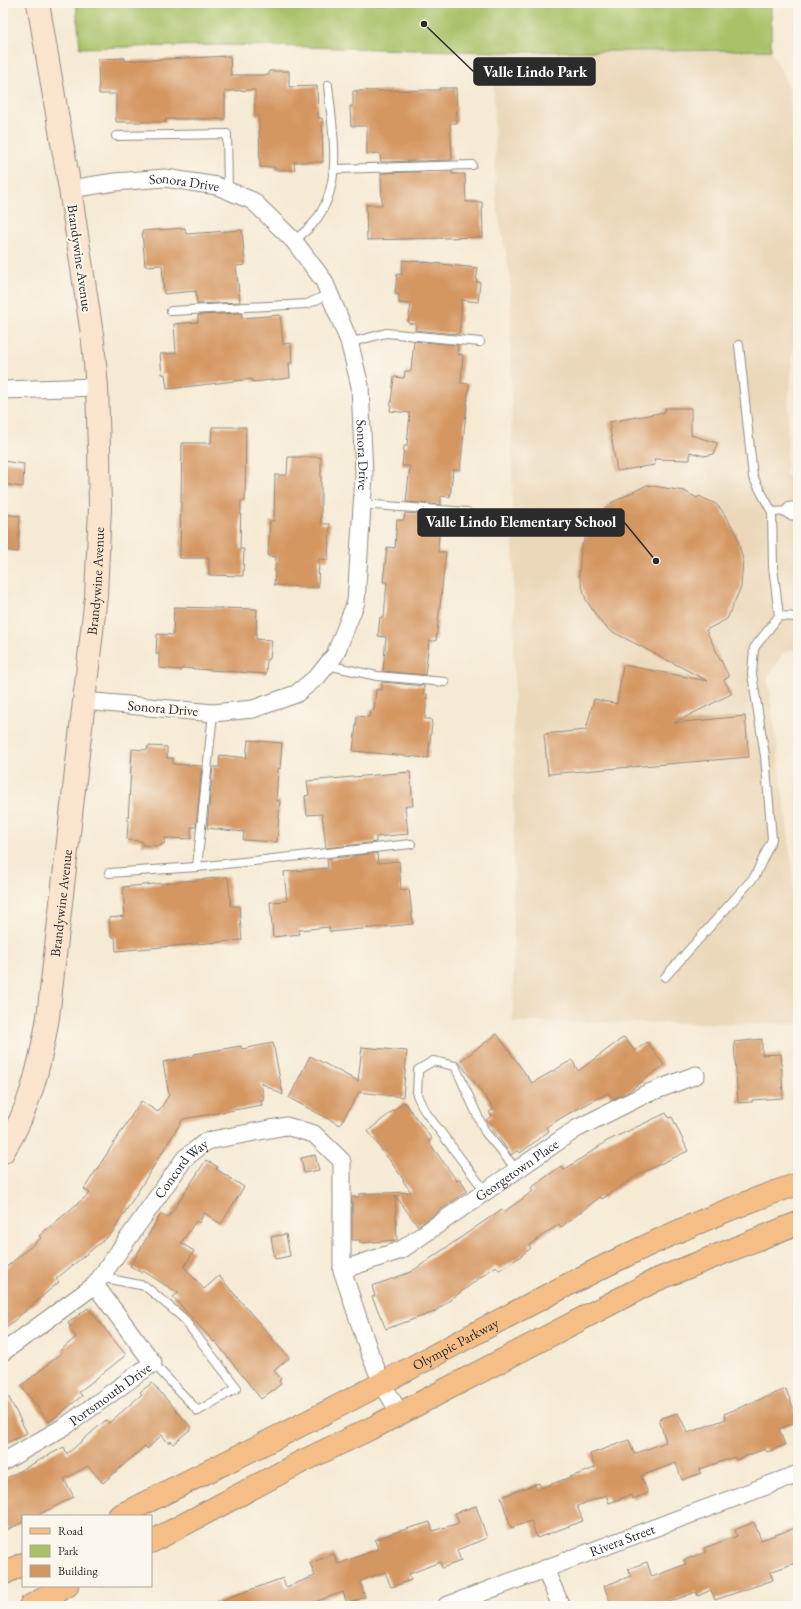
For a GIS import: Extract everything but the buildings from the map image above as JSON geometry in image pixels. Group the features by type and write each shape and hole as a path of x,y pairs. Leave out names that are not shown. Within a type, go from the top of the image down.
{"main road":[{"name":"Olympic Parkway","path":"121,1515 382,1383 604,1267 698,1222 798,1184"},
{"path":"152,1541 301,1462 400,1414 656,1280 798,1223"},
{"path":"3,1574 22,1564"},
{"path":"30,1606 65,1587"}],"street":[{"name":"Brandywine Avenue","path":"3,1152 11,1139 30,1098 40,1065 49,1009 96,596 100,508 97,387 93,341 70,190 38,3"},
{"name":"Sonora Drive","path":"70,190 114,182 165,178 217,186 253,201 294,241 324,281 349,342 360,386 364,475 356,602 335,655 318,676 296,694 253,709 213,712 85,701"},
{"path":"3,390 97,387"},
{"name":"Georgetown Place","path":"342,1270 401,1250 576,1129 646,1094 696,1075"},
{"name":"Concord Way","path":"3,1352 97,1281 185,1158 207,1141 286,1126 314,1134 342,1161 342,1270 370,1354 382,1383 400,1414"},
{"name":"Portsmouth Drive","path":"3,1462 67,1425 153,1363 97,1281"},
{"name":"Rivera Street","path":"446,1606 798,1474"},
{"path":"545,1569 561,1606"}],"lane":[{"path":"294,241 318,218 328,196 335,169 328,85"},
{"path":"116,136 227,134 228,191"},
{"path":"335,169 472,165"},
{"path":"171,311 307,304 329,294"},
{"path":"349,342 386,333 480,342"},
{"path":"665,977 755,876 772,840 765,756 752,674 754,648 779,616 773,567 772,512 753,477 739,345"},
{"path":"361,504 467,512"},
{"path":"772,512 795,511"},
{"path":"779,616 798,617"},
{"path":"327,665 377,676 445,682"},
{"path":"197,866 213,712"},
{"path":"109,873 197,866 411,844"},
{"path":"485,1191 424,1110 417,1096 418,1070 433,1061 455,1066 486,1132 517,1170"},
{"path":"97,1281 145,1286 182,1317 237,1388 198,1411 153,1363"}],"shaded area":[{"path":"771,50 790,90 798,233 798,296 789,399 786,475 798,474 798,648 783,653 768,677 792,866 798,955 798,1024 513,1022 514,650 510,274 496,203 493,52"}],"green space":[{"path":"76,3 771,3 771,50 493,52 225,45 80,48"}],"place":[{"name":"Valle Lindo Park","path":"424,24"},
{"name":"Valle Lindo Elementary School","path":"656,561"}]}
